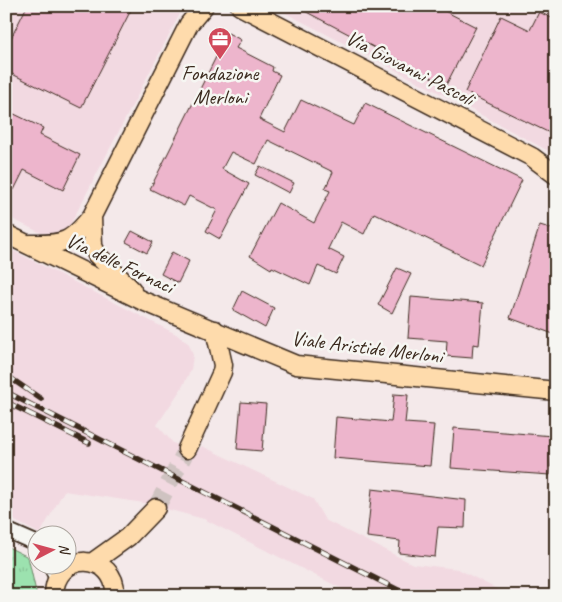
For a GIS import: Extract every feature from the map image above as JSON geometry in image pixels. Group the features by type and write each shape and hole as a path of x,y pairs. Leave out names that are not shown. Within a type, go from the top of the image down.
{"main road":[{"path":"24,244 66,242 77,235 92,216 189,24 204,6"},
{"name":"Via Giovanni Pascoli","path":"240,6 506,143 532,157 556,175"},
{"path":"92,216 94,246 97,255 143,301"},
{"name":"Via delle Fornaci","path":"6,234 143,301 216,330"},
{"path":"187,449 224,365 216,330"},
{"name":"Viale Aristide Merloni","path":"216,330 296,365 556,391"},
{"path":"80,560 128,537 156,508"},
{"path":"80,560 108,573 113,581 115,596"},
{"path":"53,574 54,596"}],"street":[{"path":"12,533 28,540"},
{"path":"12,533 28,545"}],"shaded area":[{"path":"6,6 184,6 68,229 59,234 41,233 6,216"},
{"path":"272,6 556,6 556,155 457,102"},
{"path":"6,247 176,334 189,344 193,355 191,370 157,425 173,443 196,453 202,446 313,499 325,520 413,564 458,569 510,596 356,596 204,519 144,503 64,491 46,524 28,524 28,528 6,516"}],"green space":[{"path":"6,546 28,557 28,574 32,574 37,596 6,596"}],"building":[{"path":"27,6 133,6 81,108 6,71 6,48"},
{"path":"295,6 435,6 476,27 446,85"},
{"path":"539,12 556,20 556,136 465,92 501,16 530,30"},
{"path":"228,33 241,40 236,48 273,67 272,71 280,75 259,119 285,132 301,100 354,125 365,103 522,180 481,265 374,213 364,234 341,222 328,249 344,257 336,274 318,266 310,285 272,267 271,269 250,256 278,203 314,223 330,191 325,189 333,172 268,140 256,164 231,152 222,169 249,184 220,239 206,231 217,210 189,196 184,206 150,189"},
{"path":"6,110 43,128 40,135 80,155 63,190 24,170 14,190 6,186"},
{"path":"260,166 294,183 289,193 255,175"},
{"path":"540,225 556,230 556,335 510,318"},
{"path":"132,231 153,242 147,253 126,242"},
{"path":"172,252 189,261 178,283 161,274"},
{"path":"397,268 411,274 392,313 378,305"},
{"path":"242,291 274,308 265,328 233,310"},
{"path":"411,297 483,303 479,345 473,344 472,358 446,356 447,341 408,338"},
{"path":"394,394 408,395 405,423 434,425 430,466 333,458 336,417 391,422"},
{"path":"241,402 266,404 262,451 237,449"},
{"path":"454,428 553,436 550,475 451,468"},
{"path":"372,489 466,500 465,528 438,527 435,557 399,553 400,541 367,537"}],"tunnel":[{"path":"156,508 187,449"}],"railway":[{"path":"6,375 41,399"},
{"path":"6,392 410,596"},
{"path":"6,402 89,443"}],"place":[{"name":"Fondazione Merloni","path":"220,60"}]}
